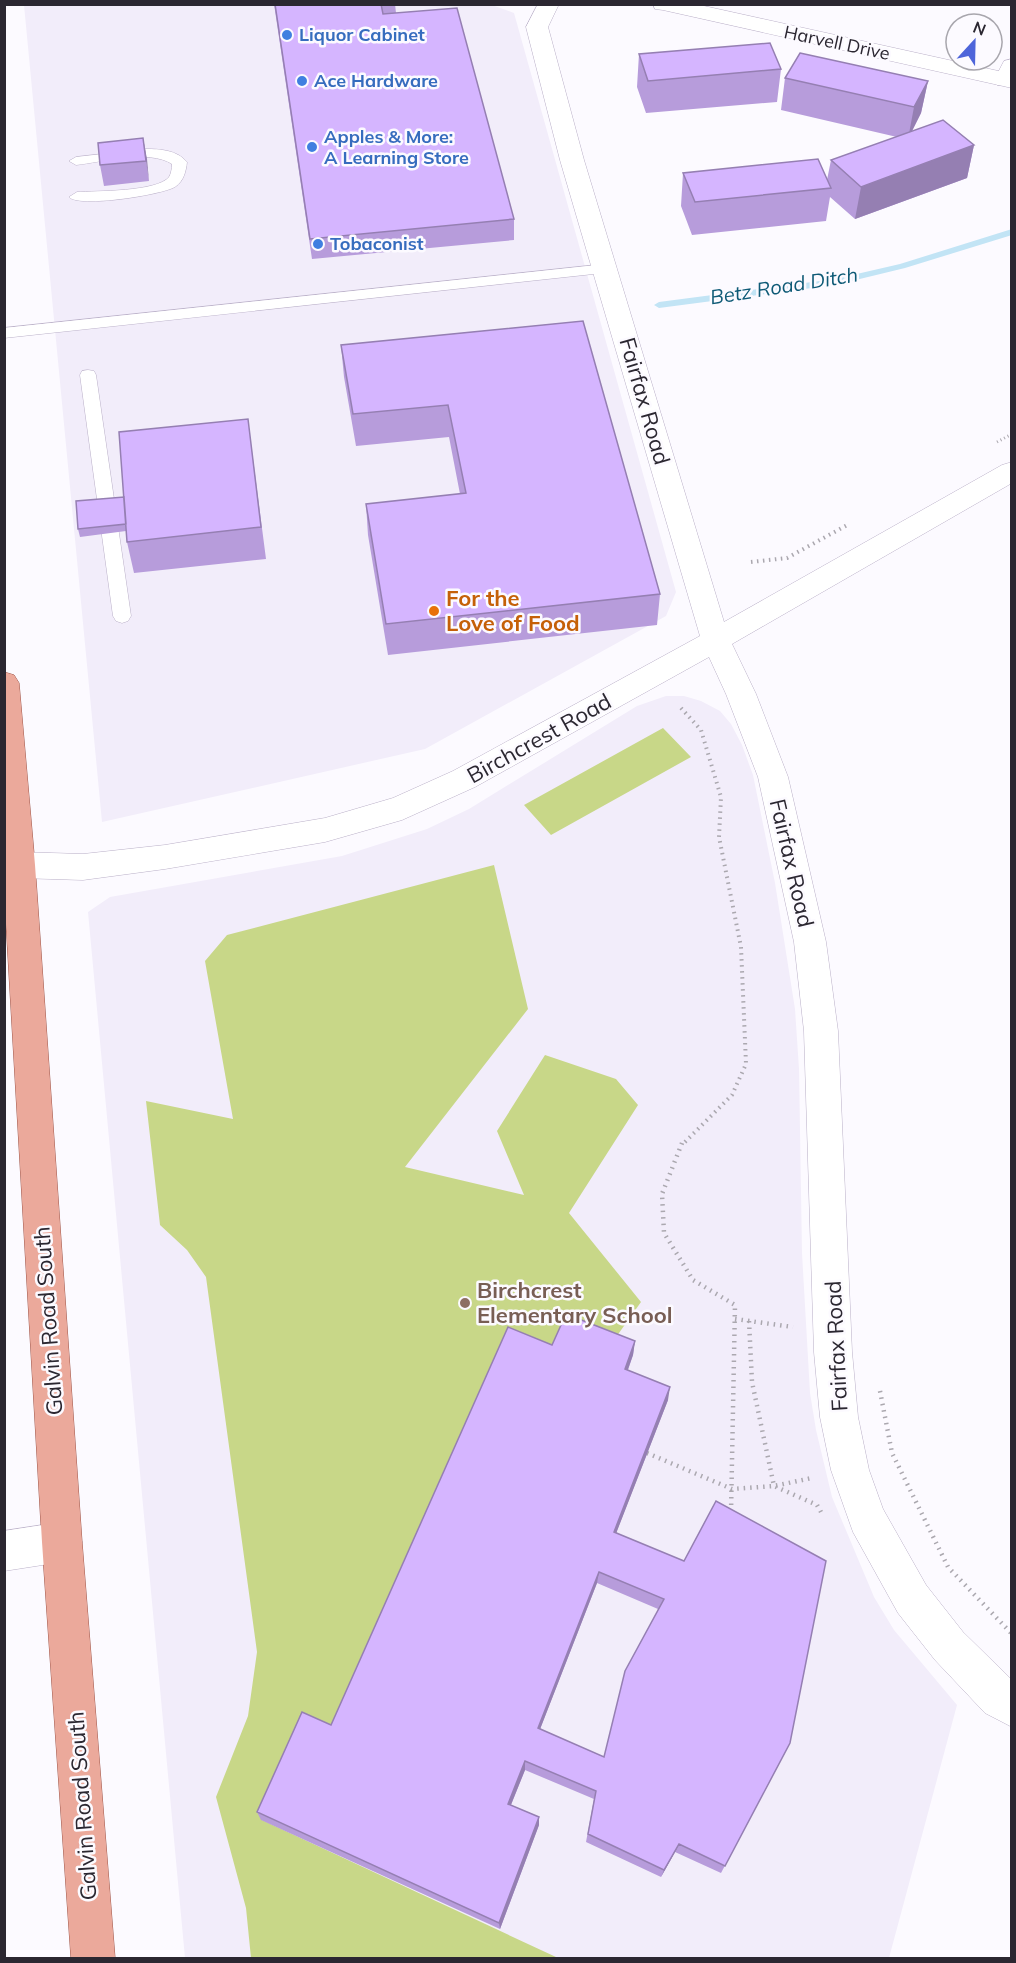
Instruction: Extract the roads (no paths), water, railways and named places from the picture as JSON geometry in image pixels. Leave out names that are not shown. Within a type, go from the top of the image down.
[{"type":"main road","name":"Galvin Road South","points":[[4,683],[12,862],[93,1959]]},
{"type":"street","name":"Fairfax Road","points":[[549,4],[537,27],[572,160],[716,640],[741,694],[773,777],[810,942],[821,1031],[833,1352],[839,1417],[850,1470],[867,1518],[888,1560],[912,1599],[949,1646],[1000,1698],[1011,1706]]},
{"type":"street","name":"Harvell Drive","points":[[663,4],[1010,72]]},
{"type":"street","name":"Harvell Drive","points":[[755,4],[944,47]]},
{"type":"street","name":"Birchcrest Road","points":[[12,862],[83,867],[165,857],[284,838],[364,820],[402,808],[464,779],[716,640],[1011,471]]},
{"type":"street","points":[[4,1551],[62,1542]]},
{"type":"lane","points":[[76,161],[157,152],[175,157],[180,162],[178,175],[170,183],[146,190],[77,197]]},
{"type":"lane","points":[[4,333],[606,269]]},
{"type":"lane","points":[[88,375],[122,616]]},
{"type":"waterway","name":"Betz Road Ditch","points":[[659,305],[835,282],[902,266],[1012,232]]},
{"type":"place","name":"Liquor Cabinet","points":[[287,35]]},
{"type":"place","name":"Ace Hardware","points":[[302,81]]},
{"type":"place","name":"Apples & More: A Learning Store","points":[[312,147]]},
{"type":"place","name":"Tobaconist","points":[[318,244]]},
{"type":"place","name":"For the Love of Food","points":[[434,611]]},
{"type":"place","name":"Birchcrest Elementary School","points":[[465,1303]]}]
